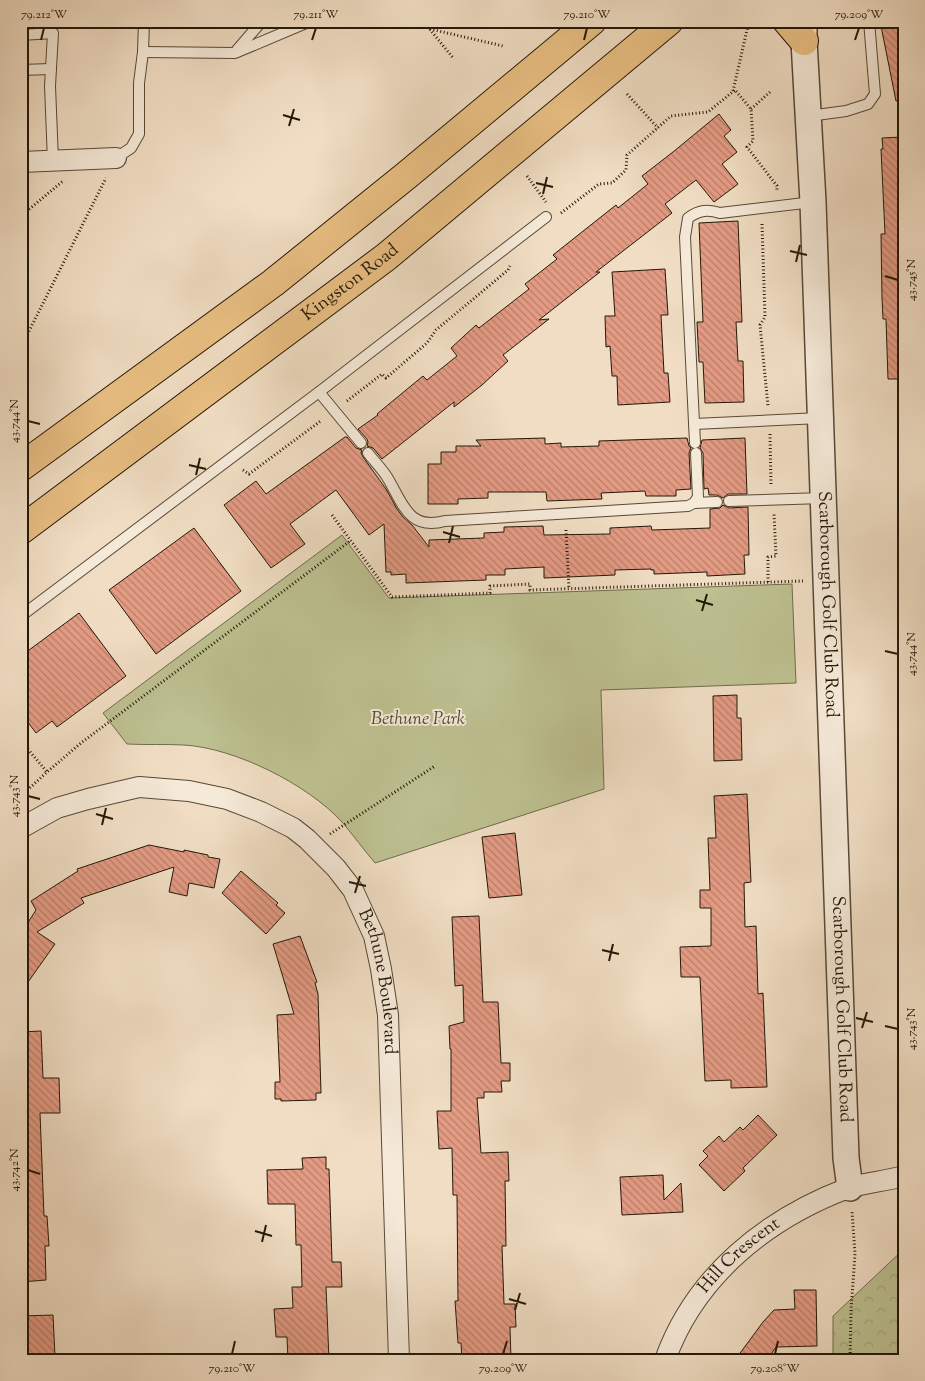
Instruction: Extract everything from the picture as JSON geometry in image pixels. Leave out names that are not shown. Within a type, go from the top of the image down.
[{"type":"main road","points":[[21,468],[273,283],[408,175],[592,21]]},
{"type":"main road","name":"Kingston Road","points":[[22,527],[386,257],[669,21]]},
{"type":"street","name":"Scarborough Golf Club Road","points":[[798,28],[808,116],[813,202],[846,1158],[850,1188]]},
{"type":"street","points":[[21,162],[116,158]]},
{"type":"street","name":"Bethune Boulevard","points":[[21,828],[57,808],[88,798],[139,787],[189,791],[227,799],[261,812],[293,828],[336,868],[353,890],[374,936],[388,1015],[399,1360]]},
{"type":"street","name":"Hill Crescent","points":[[665,1360],[679,1326],[696,1299],[726,1263],[757,1238],[796,1212],[850,1188],[904,1176]]},
{"type":"lane","points":[[116,158],[131,148],[138,134],[139,83],[144,21]]},
{"type":"lane","points":[[235,53],[262,21]]},
{"type":"lane","points":[[143,52],[235,53],[310,21]]},
{"type":"lane","points":[[808,116],[846,112],[868,104],[875,94],[869,21]]},
{"type":"lane","points":[[21,35],[53,33],[50,86],[53,160]]},
{"type":"lane","points":[[21,70],[51,69]]},
{"type":"lane","points":[[694,503],[698,495],[685,237],[688,218],[702,211],[710,210],[720,213],[813,202]]},
{"type":"lane","points":[[21,616],[319,392],[546,217]]},
{"type":"lane","points":[[319,392],[360,443]]},
{"type":"lane","points":[[694,424],[820,418]]},
{"type":"lane","points":[[368,453],[386,475],[408,514],[426,524],[445,521],[688,506],[694,503],[717,502]]},
{"type":"lane","points":[[729,501],[823,498]]},
{"type":"path","points":[[424,21],[454,59]]},
{"type":"path","points":[[732,93],[749,21]]},
{"type":"path","points":[[430,29],[503,46]]},
{"type":"path","points":[[557,217],[599,184],[612,183],[626,170],[627,156],[671,116],[708,112],[735,90],[750,109],[752,141],[747,147],[777,186],[776,207]]},
{"type":"path","points":[[750,109],[770,92]]},
{"type":"path","points":[[627,94],[658,128]]},
{"type":"path","points":[[21,347],[116,158]]},
{"type":"path","points":[[527,176],[536,188]]},
{"type":"path","points":[[21,216],[64,180]]},
{"type":"path","points":[[761,208],[765,317],[760,325],[769,420]]},
{"type":"path","points":[[565,514],[570,589]]},
{"type":"path","points":[[332,515],[392,597],[490,593],[490,586],[530,584],[530,590],[826,580]]},
{"type":"path","points":[[22,795],[81,743],[350,541]]},
{"type":"path","points":[[21,740],[47,772]]},
{"type":"path","points":[[313,845],[435,766]]},
{"type":"path","points":[[850,1188],[854,1254],[850,1360]]},
{"type":"green space","name":"Bethune Park","points":[[342,535],[389,598],[792,584],[796,683],[601,690],[604,789],[375,863],[342,822],[327,808],[310,794],[269,770],[225,753],[204,748],[184,745],[127,744],[103,713]]},
{"type":"green space","points":[[904,1249],[904,1360],[833,1360],[833,1316]]},
{"type":"building","points":[[880,21],[904,21],[904,100],[896,101]]},
{"type":"building","points":[[719,114],[731,130],[724,136],[737,152],[722,164],[738,184],[714,202],[696,180],[665,204],[672,213],[596,272],[600,272],[539,320],[549,319],[503,355],[508,361],[482,385],[454,407],[454,402],[382,459],[373,448],[367,446],[367,439],[358,429],[378,415],[423,376],[427,380],[457,356],[451,348],[476,325],[479,328],[529,289],[525,284],[557,259],[553,255],[616,205],[618,208],[648,184],[642,176]]},
{"type":"building","points":[[902,137],[904,141],[904,379],[888,379],[886,319],[883,319],[882,298],[881,234],[885,234],[881,149],[883,149],[882,138]]},
{"type":"building","points":[[738,221],[742,322],[736,322],[738,361],[743,361],[744,402],[705,403],[703,362],[699,362],[697,322],[703,322],[699,223]]},
{"type":"building","points":[[665,269],[668,315],[661,315],[664,373],[668,373],[670,402],[618,405],[617,376],[612,376],[610,346],[606,347],[605,316],[615,316],[612,272]]},
{"type":"building","points":[[345,437],[356,448],[362,450],[363,457],[386,489],[397,509],[429,547],[429,540],[484,538],[484,533],[504,532],[504,527],[543,526],[544,535],[610,534],[610,528],[651,526],[652,530],[710,528],[710,509],[720,508],[723,505],[729,508],[748,507],[749,555],[744,555],[745,574],[707,576],[707,572],[654,574],[654,570],[651,569],[615,570],[615,575],[544,578],[544,567],[505,569],[505,575],[486,575],[486,580],[406,583],[406,574],[391,575],[391,572],[386,572],[384,524],[369,535],[336,490],[290,524],[305,544],[271,568],[224,505],[256,481],[266,494]]},
{"type":"building","points":[[545,438],[545,444],[561,443],[561,447],[599,446],[599,441],[687,438],[691,448],[689,453],[691,489],[676,490],[676,496],[646,496],[645,491],[601,493],[602,499],[547,501],[546,492],[488,492],[488,498],[458,499],[458,504],[428,504],[428,464],[441,464],[441,452],[456,452],[456,446],[481,446],[476,440]]},
{"type":"building","points":[[745,438],[747,494],[728,494],[723,498],[717,495],[709,495],[708,488],[704,489],[703,453],[700,448],[702,440]]},
{"type":"building","points":[[194,528],[241,591],[156,654],[109,590]]},
{"type":"building","points":[[79,613],[126,676],[57,727],[52,721],[36,733],[21,713],[21,656]]},
{"type":"building","points":[[737,695],[737,718],[741,718],[742,760],[714,761],[713,696]]},
{"type":"building","points":[[747,794],[751,882],[744,883],[745,927],[756,926],[758,994],[763,993],[767,1087],[731,1088],[731,1080],[705,1081],[700,977],[681,977],[680,947],[711,946],[711,908],[700,908],[700,890],[710,890],[708,838],[716,838],[714,796]]},
{"type":"building","points":[[515,833],[522,895],[489,898],[482,837]]},
{"type":"building","points":[[149,845],[184,852],[184,850],[220,859],[214,888],[189,883],[187,896],[169,892],[174,867],[81,898],[84,903],[37,932],[55,944],[21,992],[21,921],[27,924],[36,910],[31,901],[78,871],[77,869]]},
{"type":"building","points":[[241,871],[278,903],[276,905],[285,913],[266,934],[222,893]]},
{"type":"building","points":[[479,916],[483,1002],[498,1002],[501,1063],[510,1063],[510,1081],[501,1081],[502,1092],[484,1092],[484,1098],[477,1098],[481,1153],[508,1152],[509,1181],[505,1181],[506,1246],[502,1246],[504,1304],[515,1304],[516,1327],[510,1327],[511,1360],[462,1360],[461,1343],[458,1343],[455,1301],[458,1301],[457,1195],[453,1195],[452,1148],[439,1149],[437,1111],[451,1111],[449,1026],[464,1022],[463,985],[455,986],[452,917]]},
{"type":"building","points":[[300,936],[317,982],[315,983],[318,994],[321,1093],[316,1093],[316,1100],[281,1101],[281,1099],[275,1099],[275,1082],[280,1082],[277,1015],[294,1014],[273,944]]},
{"type":"building","points":[[41,1031],[43,1078],[59,1078],[60,1113],[40,1113],[44,1216],[47,1216],[49,1246],[45,1246],[46,1280],[21,1282],[21,1032]]},
{"type":"building","points":[[758,1115],[777,1135],[743,1168],[745,1171],[724,1191],[699,1165],[708,1156],[703,1151],[719,1136],[724,1142],[740,1127],[743,1130]]},
{"type":"building","points":[[326,1157],[326,1169],[329,1169],[332,1262],[341,1262],[342,1287],[326,1287],[329,1360],[288,1360],[287,1337],[276,1337],[274,1309],[293,1308],[292,1287],[302,1287],[301,1245],[296,1245],[295,1204],[268,1204],[267,1170],[303,1169],[302,1158]]},
{"type":"building","points":[[663,1175],[664,1200],[681,1183],[683,1212],[622,1215],[620,1177]]},
{"type":"building","points":[[794,1290],[816,1290],[817,1346],[776,1347],[767,1360],[735,1360],[774,1310],[795,1309]]},
{"type":"building","points":[[53,1315],[55,1357],[21,1358],[21,1316]]}]
